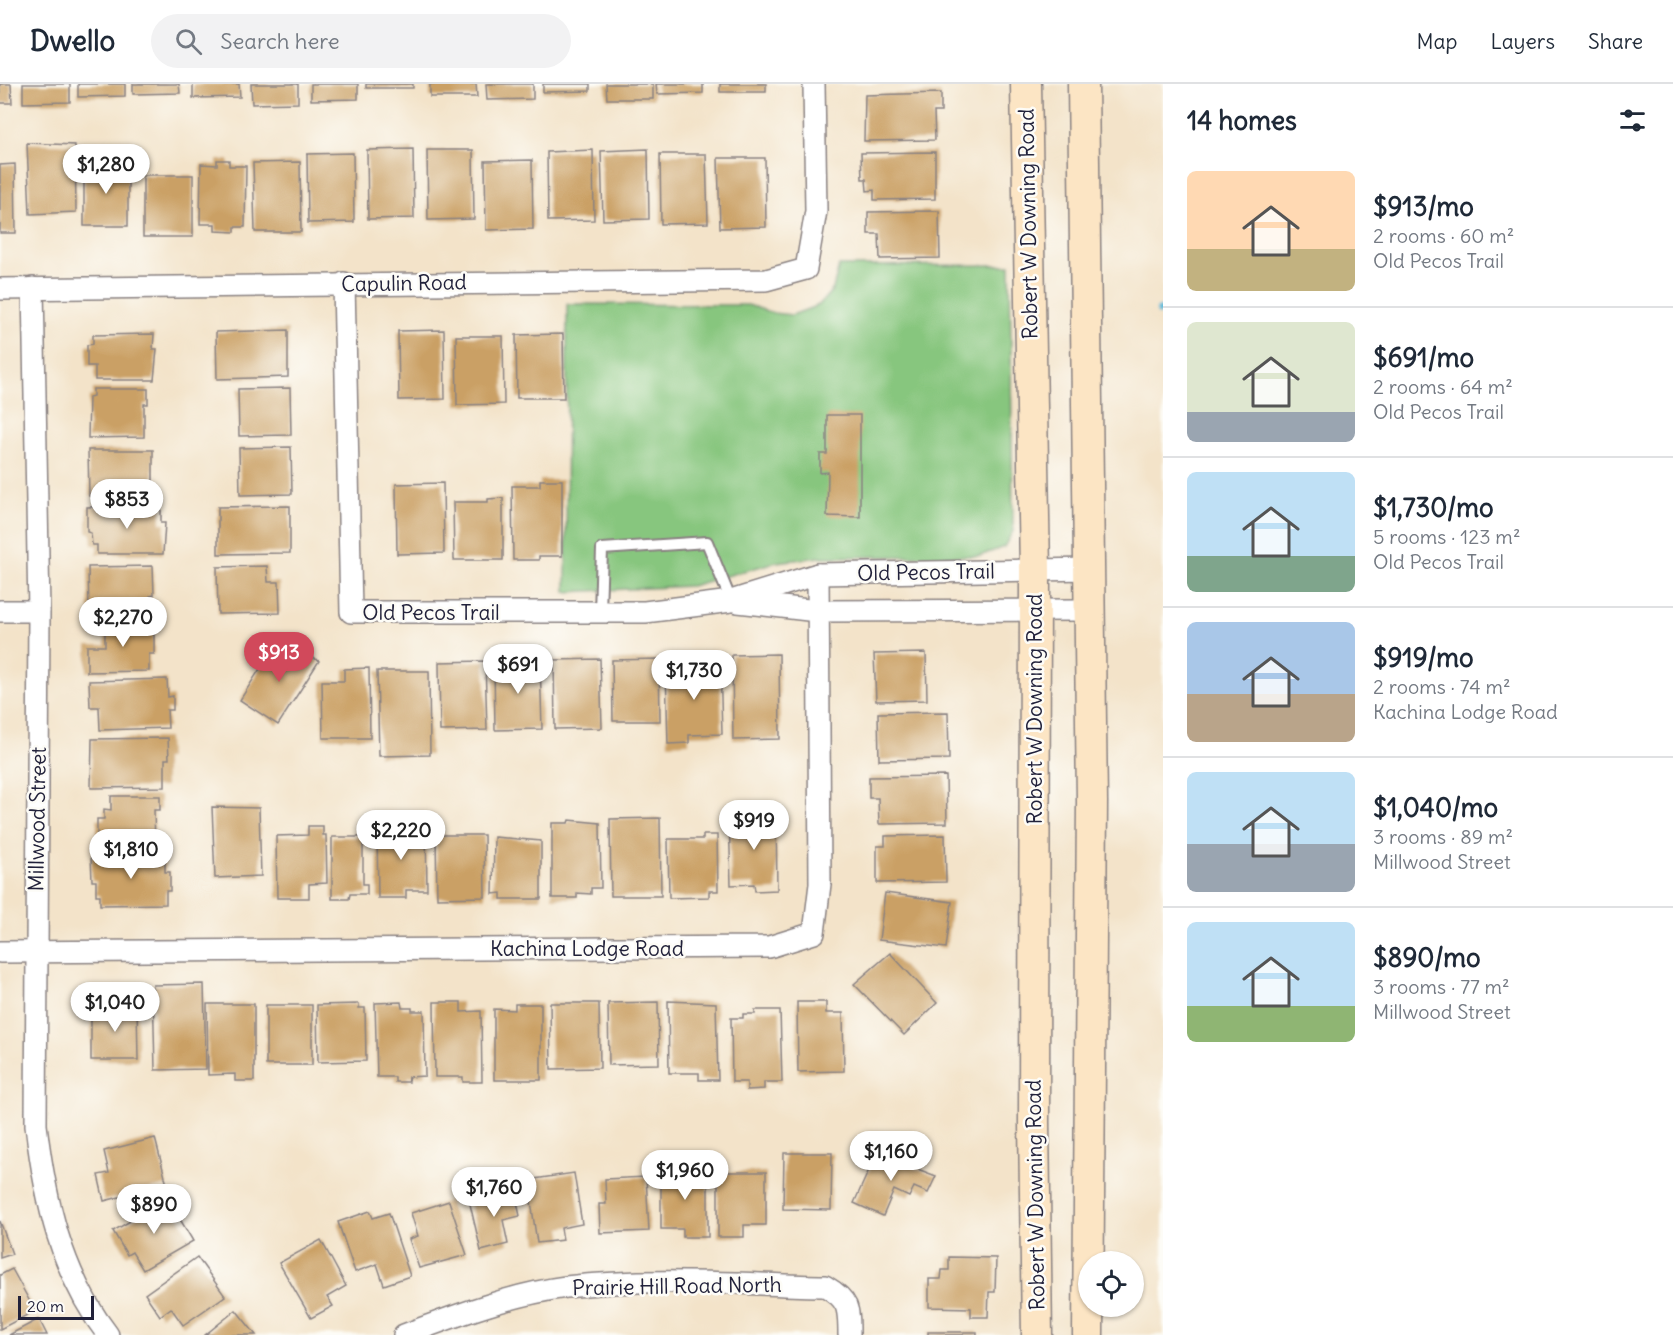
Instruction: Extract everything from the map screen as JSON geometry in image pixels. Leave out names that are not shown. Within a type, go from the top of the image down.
[{"type":"main road","name":"Robert W Downing Road","points":[[1026,84],[1035,570],[1034,1122],[1037,1335]]},
{"type":"main road","points":[[1083,84],[1092,802],[1088,1335]]},
{"type":"street","name":"Capulin Road","points":[[0,288],[766,280],[806,269],[816,211],[814,84]]},
{"type":"street","name":"Old Pecos Trail","points":[[344,283],[351,612],[645,612],[731,601],[818,574],[1089,569]]},
{"type":"street","name":"Millwood Street","points":[[33,288],[39,611],[35,951],[36,1125],[44,1186],[55,1230],[90,1311],[108,1335]]},
{"type":"street","name":"Kachina Lodge Road","points":[[0,952],[769,947],[814,933],[820,884],[818,574]]},
{"type":"street","name":"Old Pecos Trail","points":[[731,601],[817,611],[1090,610]]},
{"type":"street","points":[[0,611],[39,611]]},
{"type":"street","name":"Prairie Hill Road North","points":[[404,1335],[467,1311],[565,1287],[680,1282],[825,1286],[842,1296],[849,1312],[849,1335]]},
{"type":"lane","points":[[600,612],[602,549],[707,542],[731,601]]},
{"type":"green space","points":[[1010,265],[1013,531],[1004,547],[980,556],[821,557],[776,562],[691,586],[566,592],[567,304],[748,305],[773,313],[792,315],[819,305],[833,289],[839,266]]},
{"type":"building","points":[[0,84],[11,84],[12,103],[0,103]]},
{"type":"building","points":[[23,84],[70,84],[70,102],[23,103]]},
{"type":"building","points":[[78,84],[125,84],[125,96],[78,97]]},
{"type":"building","points":[[133,84],[179,84],[180,93],[133,94]]},
{"type":"building","points":[[193,84],[239,84],[240,97],[193,98]]},
{"type":"building","points":[[251,84],[298,84],[298,103],[252,104]]},
{"type":"building","points":[[311,84],[358,84],[358,99],[311,100]]},
{"type":"building","points":[[366,84],[413,84],[413,88],[366,88]]},
{"type":"building","points":[[430,84],[476,84],[477,97],[430,97]]},
{"type":"building","points":[[486,84],[533,84],[533,99],[487,100]]},
{"type":"building","points":[[543,84],[590,84],[590,91],[543,92]]},
{"type":"building","points":[[606,84],[653,84],[653,99],[607,99]]},
{"type":"building","points":[[656,84],[703,84],[703,93],[657,94]]},
{"type":"building","points":[[720,84],[766,84],[766,92],[720,92]]},
{"type":"building","points":[[941,93],[941,112],[934,112],[935,140],[864,141],[865,95]]},
{"type":"building","points":[[27,143],[75,145],[76,212],[30,214]]},
{"type":"building","points":[[413,149],[414,218],[368,219],[367,150]]},
{"type":"building","points":[[648,149],[649,219],[603,220],[601,151]]},
{"type":"building","points":[[427,150],[473,150],[474,219],[428,220]]},
{"type":"building","points":[[593,150],[594,220],[548,221],[547,152]]},
{"type":"building","points":[[935,152],[935,199],[874,200],[874,190],[867,191],[866,179],[862,179],[861,153]]},
{"type":"building","points":[[353,153],[354,222],[308,223],[307,154]]},
{"type":"building","points":[[660,154],[706,154],[708,223],[661,224]]},
{"type":"building","points":[[718,158],[765,158],[766,227],[720,228]]},
{"type":"building","points":[[217,160],[229,160],[229,166],[246,166],[245,227],[235,227],[235,232],[215,231],[215,224],[200,224],[201,164],[217,165]]},
{"type":"building","points":[[532,160],[533,229],[486,230],[485,161]]},
{"type":"building","points":[[109,161],[128,161],[128,226],[84,226],[84,166],[109,166]]},
{"type":"building","points":[[300,162],[301,232],[255,232],[253,163]]},
{"type":"building","points":[[15,164],[16,233],[0,233],[0,165]]},
{"type":"building","points":[[143,175],[193,175],[193,237],[143,237]]},
{"type":"building","points":[[939,211],[940,258],[880,259],[879,234],[868,234],[868,212]]},
{"type":"building","points":[[288,330],[288,377],[217,379],[216,332]]},
{"type":"building","points":[[444,330],[445,399],[399,400],[398,331]]},
{"type":"building","points":[[154,334],[153,349],[157,349],[154,380],[95,380],[95,366],[87,366],[87,345],[93,344],[93,335]]},
{"type":"building","points":[[563,334],[564,398],[517,398],[516,335]]},
{"type":"building","points":[[456,336],[503,336],[504,404],[457,405]]},
{"type":"building","points":[[290,388],[291,435],[239,436],[238,389]]},
{"type":"building","points":[[93,389],[148,389],[148,404],[144,404],[144,437],[88,438],[89,397],[93,396]]},
{"type":"building","points":[[827,415],[860,415],[860,517],[827,516],[828,472],[820,473],[820,454],[827,454]]},
{"type":"building","points":[[291,447],[292,494],[240,495],[239,448]]},
{"type":"building","points":[[88,450],[153,450],[153,495],[89,496]]},
{"type":"building","points":[[540,480],[562,480],[562,556],[539,556],[539,560],[513,560],[512,486],[540,486]]},
{"type":"building","points":[[443,483],[444,553],[397,554],[396,484]]},
{"type":"building","points":[[503,498],[503,560],[454,560],[453,502],[488,502],[488,499]]},
{"type":"building","points":[[161,506],[161,523],[165,523],[163,554],[97,554],[97,545],[92,545],[91,533],[87,532],[87,507]]},
{"type":"building","points":[[290,506],[290,553],[218,554],[218,507]]},
{"type":"building","points":[[153,566],[154,595],[150,596],[150,609],[89,610],[88,567]]},
{"type":"building","points":[[267,566],[268,582],[279,582],[280,613],[218,614],[217,567]]},
{"type":"building","points":[[154,621],[154,654],[149,654],[149,671],[87,672],[87,646],[105,646],[105,622]]},
{"type":"building","points":[[276,644],[296,656],[300,650],[319,661],[278,725],[240,700]]},
{"type":"building","points":[[926,653],[927,700],[876,701],[874,654]]},
{"type":"building","points":[[779,654],[780,739],[733,740],[732,655]]},
{"type":"building","points":[[600,659],[602,728],[555,729],[554,660]]},
{"type":"building","points":[[659,659],[660,721],[613,721],[612,660]]},
{"type":"building","points":[[540,660],[542,729],[495,730],[494,661]]},
{"type":"building","points":[[485,661],[487,730],[440,731],[439,662]]},
{"type":"building","points":[[692,661],[720,661],[722,734],[689,735],[689,743],[668,744],[666,669],[692,668]]},
{"type":"building","points":[[369,668],[370,738],[323,738],[322,681],[344,681],[344,669]]},
{"type":"building","points":[[377,671],[429,671],[430,755],[379,756]]},
{"type":"building","points":[[167,679],[168,697],[173,696],[173,710],[167,710],[168,728],[100,730],[99,707],[90,707],[89,681]]},
{"type":"building","points":[[948,712],[949,759],[879,760],[878,713]]},
{"type":"building","points":[[168,738],[169,759],[165,759],[165,787],[91,788],[92,739]]},
{"type":"building","points":[[946,776],[947,823],[879,824],[878,798],[869,798],[869,777]]},
{"type":"building","points":[[111,796],[160,796],[160,810],[154,810],[155,845],[97,845],[97,819],[104,819],[104,809],[111,810]]},
{"type":"building","points":[[212,807],[259,808],[261,876],[215,878]]},
{"type":"building","points":[[776,815],[777,890],[755,891],[754,884],[731,885],[729,816]]},
{"type":"building","points":[[660,818],[661,896],[611,896],[610,819]]},
{"type":"building","points":[[569,820],[600,823],[601,888],[591,888],[591,894],[577,893],[577,898],[552,898],[552,823],[568,823]]},
{"type":"building","points":[[308,826],[323,826],[323,835],[326,835],[327,883],[309,884],[309,898],[277,898],[276,836],[308,835]]},
{"type":"building","points":[[377,828],[426,828],[427,890],[406,890],[406,898],[378,898]]},
{"type":"building","points":[[436,835],[484,835],[485,897],[437,898]]},
{"type":"building","points":[[703,835],[717,835],[718,891],[709,891],[709,897],[669,898],[668,839],[703,839]]},
{"type":"building","points":[[945,835],[946,882],[877,883],[877,846],[885,846],[885,836]]},
{"type":"building","points":[[332,837],[363,837],[363,884],[367,884],[367,894],[350,894],[349,899],[332,899]]},
{"type":"building","points":[[494,837],[541,841],[541,899],[501,899],[501,893],[493,894]]},
{"type":"building","points":[[165,855],[165,872],[170,872],[170,891],[166,891],[166,904],[100,905],[100,895],[96,895],[96,881],[92,881],[91,856]]},
{"type":"building","points":[[885,893],[952,902],[946,948],[879,940]]},
{"type":"building","points":[[890,953],[937,1003],[904,1035],[854,984]]},
{"type":"building","points":[[204,984],[206,1069],[155,1070],[153,985]]},
{"type":"building","points":[[668,1001],[716,1003],[718,1080],[699,1080],[699,1073],[669,1073]]},
{"type":"building","points":[[401,1002],[402,1008],[424,1011],[425,1076],[408,1077],[409,1082],[395,1082],[395,1077],[377,1077],[375,1003]]},
{"type":"building","points":[[434,1002],[461,1002],[461,1012],[481,1011],[482,1082],[463,1082],[463,1077],[435,1077]]},
{"type":"building","points":[[658,1002],[659,1064],[609,1065],[608,1003]]},
{"type":"building","points":[[797,1002],[826,1002],[826,1013],[843,1013],[844,1071],[798,1072]]},
{"type":"building","points":[[550,1003],[599,1003],[600,1068],[551,1069]]},
{"type":"building","points":[[207,1004],[254,1004],[254,1081],[235,1081],[235,1074],[208,1075]]},
{"type":"building","points":[[359,1004],[359,1008],[365,1008],[366,1061],[318,1062],[317,1005]]},
{"type":"building","points":[[515,1004],[541,1004],[541,1080],[494,1080],[494,1009],[515,1010]]},
{"type":"building","points":[[98,1005],[137,1005],[138,1060],[91,1060],[91,1011],[98,1012]]},
{"type":"building","points":[[266,1005],[312,1005],[312,1065],[266,1065]]},
{"type":"building","points":[[755,1010],[780,1010],[782,1082],[764,1082],[764,1089],[747,1090],[747,1082],[732,1082],[731,1018],[743,1018],[743,1014],[755,1014]]},
{"type":"building","points":[[155,1138],[167,1185],[104,1201],[98,1175],[109,1173],[104,1151]]},
{"type":"building","points":[[878,1150],[896,1159],[897,1156],[913,1163],[912,1167],[936,1176],[928,1193],[914,1187],[909,1197],[894,1190],[883,1216],[854,1203]]},
{"type":"building","points":[[784,1153],[832,1153],[831,1210],[783,1209]]},
{"type":"building","points":[[668,1161],[683,1161],[683,1172],[708,1172],[708,1237],[683,1237],[683,1229],[661,1229],[661,1172],[669,1172]]},
{"type":"building","points":[[718,1172],[766,1172],[766,1225],[744,1225],[744,1237],[718,1237]]},
{"type":"building","points":[[574,1173],[582,1224],[561,1228],[563,1240],[537,1243],[528,1180]]},
{"type":"building","points":[[646,1177],[649,1231],[600,1233],[599,1204],[606,1204],[605,1179]]},
{"type":"building","points":[[514,1189],[520,1216],[503,1220],[508,1244],[481,1251],[469,1200]]},
{"type":"building","points":[[168,1199],[193,1241],[143,1270],[132,1252],[127,1255],[113,1231]]},
{"type":"building","points":[[449,1201],[467,1255],[419,1268],[409,1239],[418,1236],[411,1213]]},
{"type":"building","points":[[370,1211],[373,1218],[389,1213],[410,1276],[384,1285],[377,1264],[355,1272],[338,1222]]},
{"type":"building","points":[[0,1221],[12,1254],[0,1258]]},
{"type":"building","points":[[321,1240],[346,1286],[327,1297],[333,1306],[311,1318],[279,1263]]},
{"type":"building","points":[[197,1257],[225,1296],[183,1325],[171,1308],[160,1316],[145,1294]]},
{"type":"building","points":[[949,1257],[996,1258],[995,1292],[989,1292],[988,1317],[971,1317],[971,1308],[929,1307],[929,1279],[941,1279],[942,1270],[949,1270]]},
{"type":"building","points":[[12,1269],[35,1311],[0,1329],[0,1275]]},
{"type":"building","points":[[236,1310],[256,1335],[205,1335]]},
{"type":"building","points":[[39,1319],[47,1335],[9,1335]]},
{"type":"building","points":[[928,1332],[977,1332],[977,1335],[928,1335]]}]
